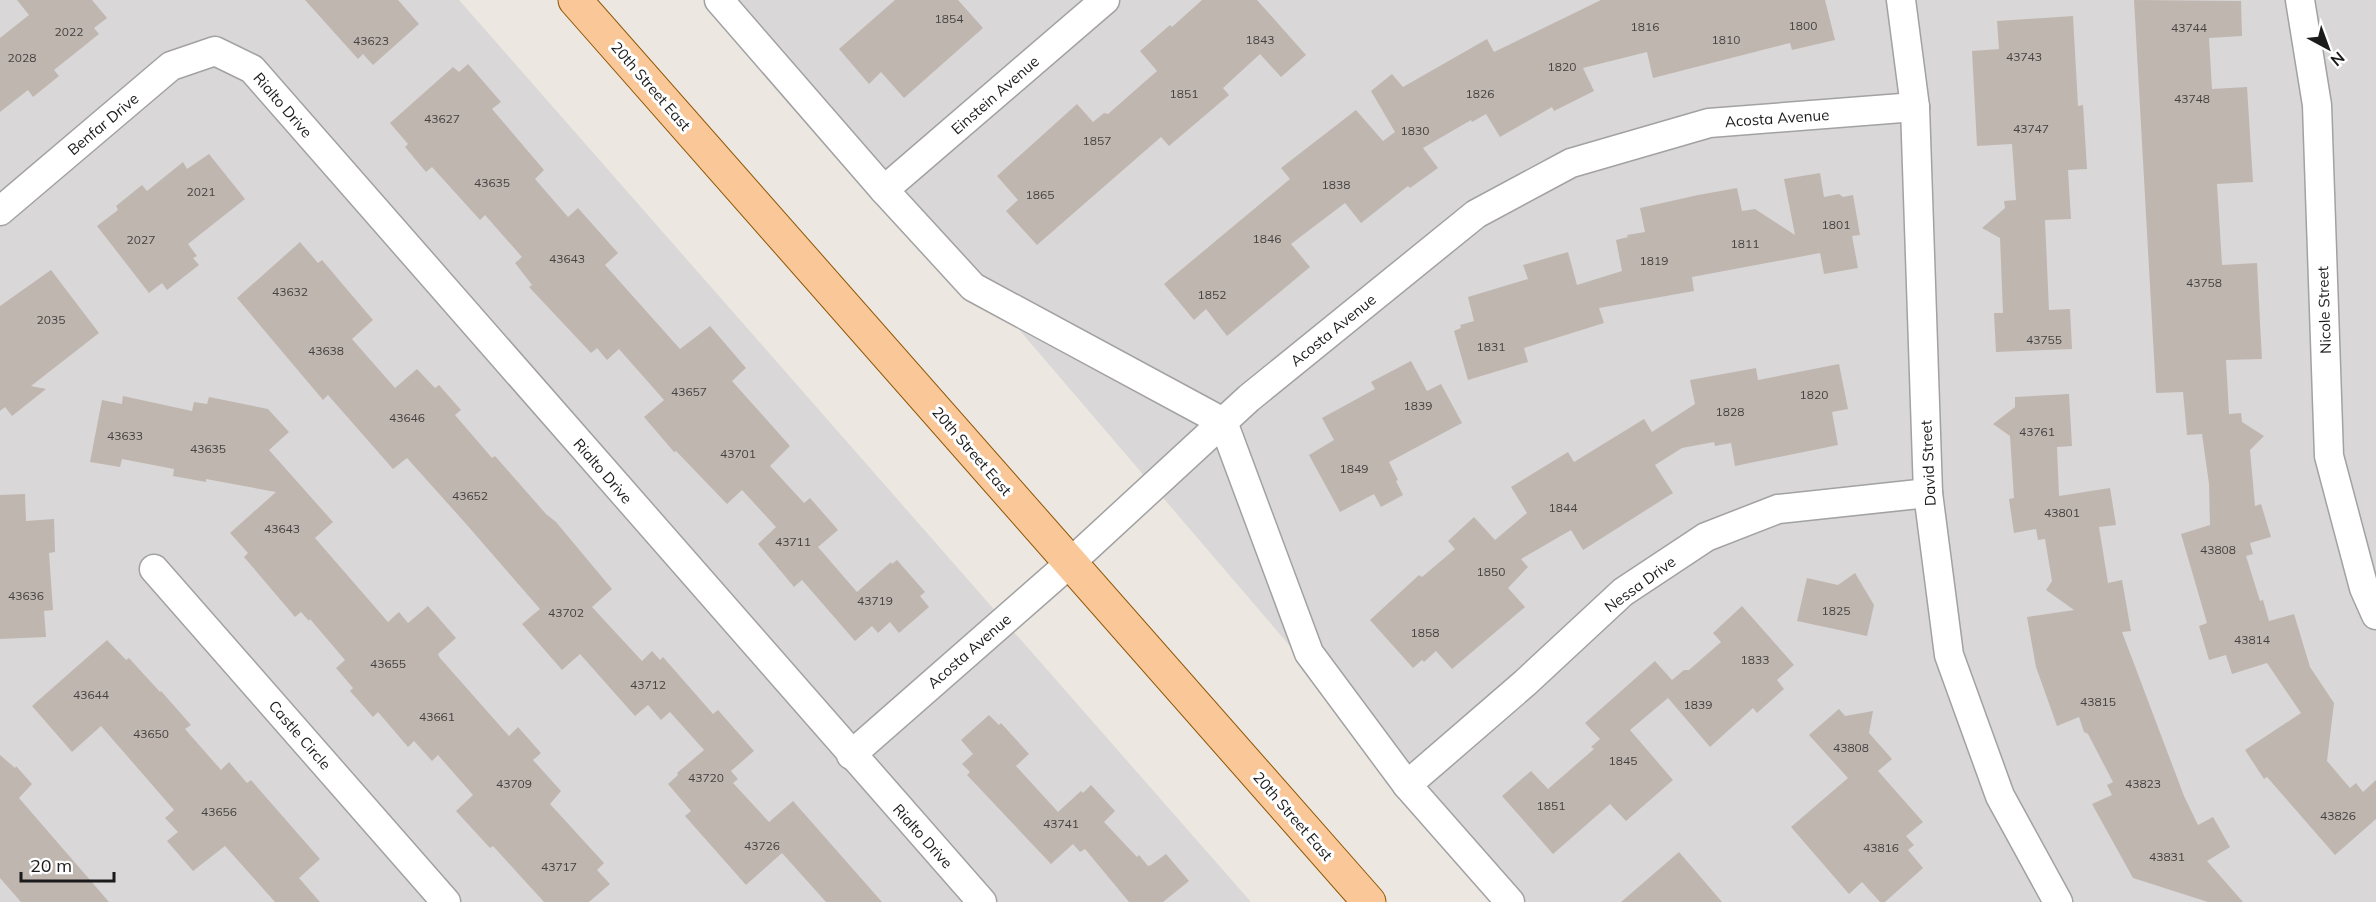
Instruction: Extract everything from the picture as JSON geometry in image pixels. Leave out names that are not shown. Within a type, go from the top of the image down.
[{"type":"main road","name":"20th Street East","points":[[575,0],[1369,902]]},
{"type":"street","points":[[719,0],[884,190],[973,287],[1222,422],[1309,653],[1407,785],[1510,902]]},
{"type":"street","name":"Einstein Avenue","points":[[884,190],[1106,0]]},
{"type":"street","name":"David Street","points":[[1901,0],[1915,108],[1928,493],[1949,655],[2000,796],[2058,902]]},
{"type":"street","name":"Nicole Street","points":[[2300,0],[2317,105],[2329,456],[2364,588],[2376,615]]},
{"type":"street","name":"Benfar Drive","points":[[0,212],[171,66],[215,51]]},
{"type":"street","name":"Rialto Drive","points":[[215,51],[252,69],[982,902]]},
{"type":"street","name":"Acosta Avenue","points":[[851,755],[1070,563],[1258,390],[1476,214],[1571,163],[1709,123],[1915,108]]},
{"type":"street","name":"Nessa Drive","points":[[1407,785],[1525,683],[1623,592],[1706,537],[1778,509],[1928,493]]},
{"type":"street","name":"Castle Circle","points":[[154,569],[446,902]]},
{"type":"shaded area","points":[[0,0],[459,0],[1251,902],[0,902]]},
{"type":"shaded area","points":[[737,0],[2376,0],[2376,902],[1509,902]]},
{"type":"building","points":[[17,0],[92,0],[107,18],[94,28],[99,34],[54,70],[59,76],[33,97],[28,90],[0,112],[0,38],[29,15]]},
{"type":"building","points":[[305,0],[398,0],[419,24],[373,65],[363,54],[358,59]]},
{"type":"building","points":[[895,0],[958,0],[983,28],[904,98],[881,72],[869,84],[839,49]]},
{"type":"building","points":[[1202,0],[1257,0],[1306,55],[1281,77],[1260,54],[1223,88],[1229,95],[1169,146],[1161,137],[1037,245],[1006,211],[1018,200],[997,176],[1077,104],[1093,122],[1104,113],[1108,114],[1157,71],[1140,51]]},
{"type":"building","points":[[1601,0],[1825,0],[1835,40],[1792,50],[1790,43],[1653,78],[1647,52],[1583,68],[1594,91],[1554,111],[1552,107],[1500,137],[1486,114],[1472,122],[1471,120],[1423,148],[1438,168],[1410,188],[1408,186],[1361,223],[1345,203],[1291,244],[1310,267],[1227,336],[1206,309],[1194,320],[1164,284],[1290,179],[1281,168],[1356,110],[1383,141],[1395,132],[1371,91],[1392,74],[1403,87],[1487,39],[1494,52]]},
{"type":"building","points":[[2134,0],[2241,1],[2242,36],[2209,38],[2212,89],[2247,87],[2253,182],[2217,184],[2222,265],[2257,263],[2262,359],[2226,360],[2229,414],[2241,413],[2242,422],[2264,436],[2250,450],[2255,506],[2261,504],[2271,537],[2250,543],[2253,554],[2246,556],[2260,601],[2263,600],[2269,621],[2294,614],[2310,667],[2334,703],[2327,761],[2350,788],[2356,783],[2363,792],[2376,780],[2376,819],[2335,855],[2267,777],[2264,779],[2245,750],[2301,713],[2267,663],[2232,674],[2226,655],[2209,660],[2199,626],[2207,623],[2181,534],[2210,525],[2209,484],[2202,434],[2187,435],[2183,392],[2156,393]]},
{"type":"building","points":[[2073,16],[2078,106],[2083,105],[2087,169],[2068,170],[2071,219],[2045,220],[2049,310],[2070,309],[2072,349],[1996,352],[1994,313],[2003,313],[2000,238],[1982,228],[2005,208],[2004,201],[2016,200],[2012,144],[1977,146],[1972,51],[1999,49],[1997,21]]},
{"type":"building","points":[[468,64],[501,102],[492,109],[544,170],[535,179],[568,217],[578,208],[618,253],[605,265],[680,349],[710,326],[746,368],[732,381],[790,446],[770,466],[804,503],[810,498],[838,530],[818,547],[857,592],[891,562],[892,564],[897,560],[925,592],[920,596],[929,607],[899,633],[890,622],[878,633],[872,626],[855,641],[802,580],[794,587],[758,544],[776,527],[742,490],[727,504],[676,451],[674,452],[644,417],[664,400],[619,349],[607,360],[597,348],[591,353],[529,287],[532,285],[515,263],[522,257],[485,215],[480,220],[432,167],[426,172],[405,147],[408,144],[390,123],[453,67],[459,72]]},
{"type":"building","points":[[209,154],[245,199],[188,244],[197,256],[193,258],[199,265],[167,290],[162,283],[149,293],[97,226],[118,210],[116,206],[142,185],[147,191],[183,162],[187,169]]},
{"type":"building","points":[[1820,173],[1824,197],[1839,194],[1843,197],[1853,195],[1860,235],[1852,236],[1858,268],[1824,274],[1820,253],[1692,277],[1694,291],[1599,308],[1604,323],[1524,348],[1528,362],[1468,380],[1454,331],[1461,328],[1460,325],[1474,321],[1468,297],[1528,279],[1523,265],[1568,252],[1577,285],[1622,271],[1616,240],[1628,237],[1627,235],[1645,232],[1640,208],[1698,195],[1737,188],[1742,211],[1755,209],[1795,235],[1784,179]]},
{"type":"building","points":[[300,242],[318,263],[322,260],[373,320],[352,339],[395,388],[417,369],[435,388],[439,385],[461,410],[455,415],[492,458],[495,456],[546,514],[556,522],[612,589],[592,607],[642,661],[652,651],[660,660],[663,657],[713,714],[718,710],[754,751],[731,771],[738,779],[733,783],[769,822],[793,801],[882,902],[826,902],[782,853],[746,885],[685,816],[691,811],[668,784],[678,775],[677,773],[704,750],[670,712],[661,720],[648,705],[635,716],[580,654],[562,670],[522,624],[540,609],[467,525],[407,458],[393,469],[328,395],[323,400],[237,298]]},
{"type":"building","points":[[51,270],[99,333],[31,386],[46,389],[12,416],[5,407],[0,411],[0,306]]},
{"type":"building","points":[[1411,361],[1427,391],[1441,384],[1462,423],[1389,462],[1403,495],[1381,507],[1374,494],[1340,512],[1309,455],[1334,440],[1322,418],[1375,389],[1371,382]]},
{"type":"building","points":[[1839,364],[1848,409],[1832,412],[1838,445],[1735,466],[1731,443],[1715,446],[1714,442],[1682,448],[1655,465],[1673,493],[1583,550],[1571,530],[1521,559],[1528,567],[1508,588],[1525,607],[1452,669],[1436,651],[1413,668],[1370,620],[1419,575],[1422,577],[1455,549],[1448,541],[1474,517],[1495,540],[1527,513],[1511,487],[1568,452],[1574,462],[1644,419],[1652,432],[1695,404],[1690,380],[1756,368],[1758,380]]},
{"type":"building","points":[[2069,394],[2072,446],[2057,447],[2059,496],[2110,488],[2116,525],[2099,527],[2108,583],[2122,580],[2131,631],[2122,632],[2184,796],[2198,825],[2213,817],[2230,847],[2207,861],[2243,902],[2208,902],[2133,878],[2092,804],[2112,795],[2107,785],[2113,782],[2088,734],[2084,732],[2079,717],[2057,726],[2036,667],[2027,617],[2074,610],[2046,590],[2052,581],[2045,539],[2038,540],[2036,529],[2014,533],[2009,499],[2014,498],[2010,436],[1993,424],[2015,407],[2015,397]]},
{"type":"building","points":[[123,396],[192,411],[194,402],[207,404],[209,397],[268,409],[289,432],[269,450],[333,522],[315,538],[388,622],[399,612],[408,623],[428,606],[456,638],[438,654],[440,658],[509,736],[518,727],[541,753],[533,760],[561,791],[550,804],[604,863],[597,870],[610,884],[589,902],[544,902],[493,846],[490,848],[456,811],[473,795],[438,755],[432,761],[414,741],[408,747],[378,712],[373,717],[350,691],[353,688],[336,668],[345,660],[310,619],[309,621],[301,612],[295,617],[244,557],[248,553],[230,533],[276,492],[206,479],[206,482],[173,476],[174,469],[122,459],[120,467],[90,462],[102,400],[122,404]]},
{"type":"building","points":[[25,494],[26,521],[54,519],[55,552],[49,553],[53,610],[44,611],[46,637],[0,639],[0,495]]},
{"type":"building","points":[[1855,573],[1874,605],[1867,636],[1797,621],[1807,578],[1838,585]]},
{"type":"building","points":[[1742,606],[1794,665],[1777,680],[1784,689],[1757,713],[1753,708],[1710,747],[1668,698],[1630,730],[1673,780],[1626,821],[1610,804],[1553,854],[1502,796],[1531,771],[1548,789],[1594,749],[1591,747],[1600,739],[1585,723],[1655,661],[1672,680],[1684,670],[1689,670],[1721,642],[1713,633]]},
{"type":"building","points":[[107,640],[126,660],[129,658],[191,725],[185,729],[221,770],[229,762],[247,783],[251,780],[320,859],[299,878],[320,902],[275,902],[225,846],[193,871],[167,841],[178,832],[165,818],[174,810],[101,726],[72,752],[32,706]]},
{"type":"building","points":[[1839,709],[1845,716],[1873,711],[1869,733],[1892,759],[1878,771],[1923,822],[1906,836],[1914,845],[1908,850],[1923,868],[1885,902],[1880,902],[1862,882],[1849,894],[1791,827],[1848,778],[1809,735]]},
{"type":"building","points":[[989,715],[999,725],[1001,723],[1029,754],[1016,766],[1058,812],[1091,785],[1115,811],[1104,822],[1137,857],[1139,855],[1148,866],[1166,854],[1189,881],[1163,902],[1129,902],[1085,849],[1080,852],[1073,844],[1051,864],[967,775],[970,772],[962,764],[973,754],[961,740]]},
{"type":"building","points":[[0,755],[15,768],[16,766],[32,784],[19,798],[109,902],[21,902],[0,878]]},
{"type":"building","points":[[1679,852],[1722,902],[1621,902]]}]
